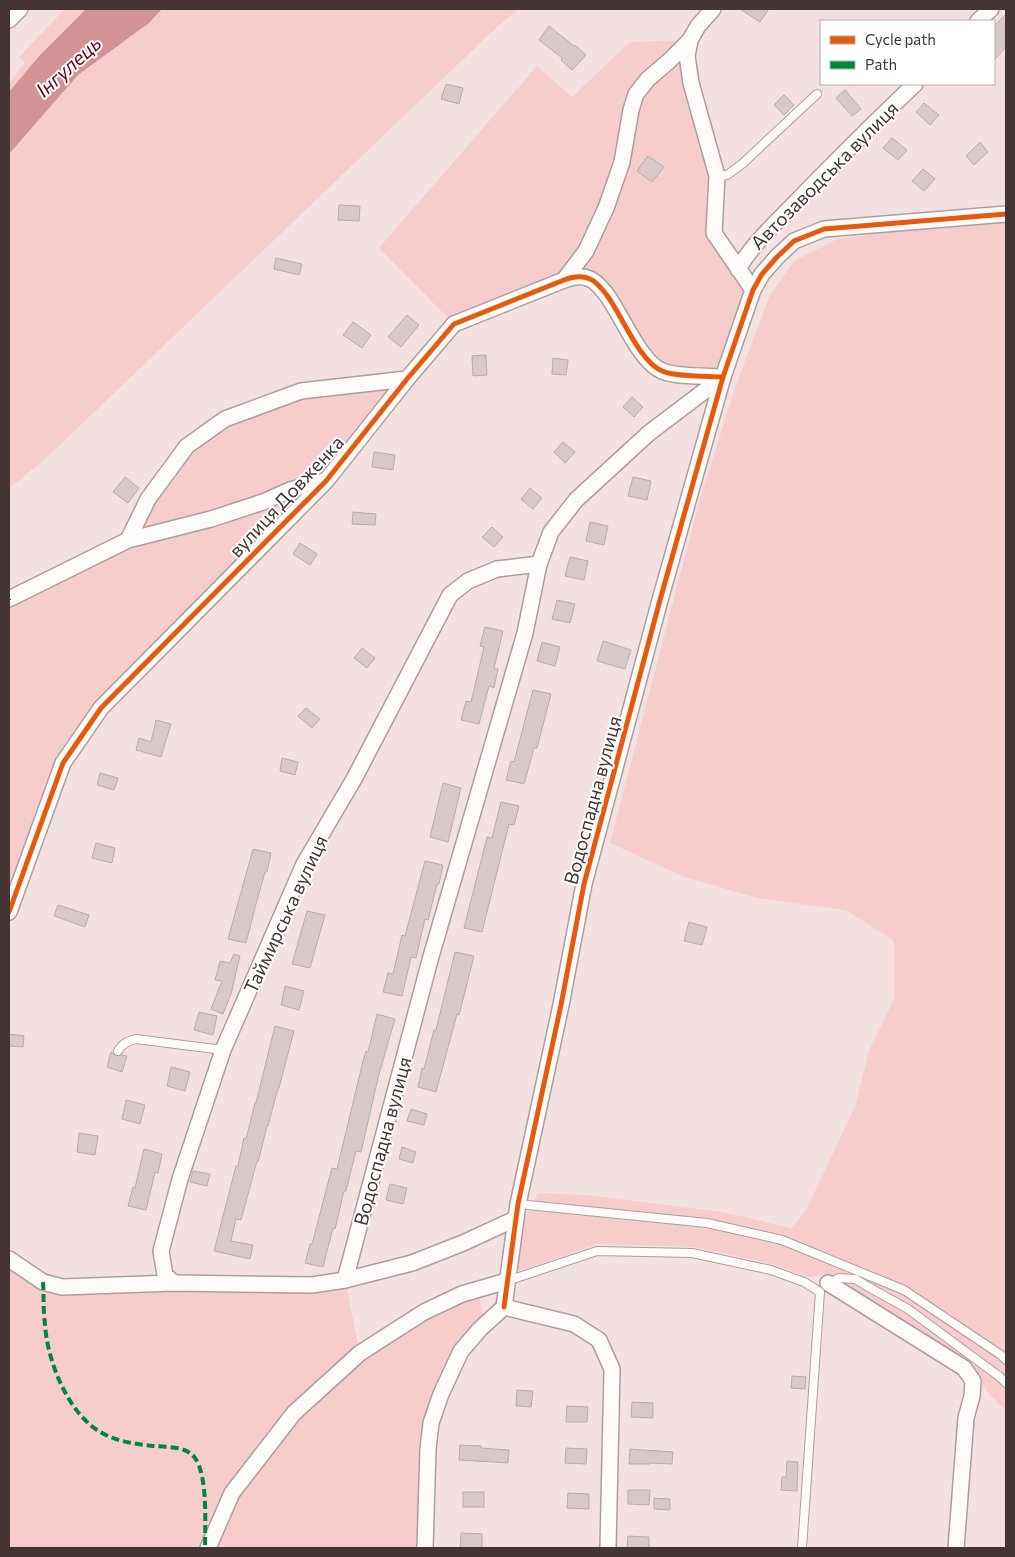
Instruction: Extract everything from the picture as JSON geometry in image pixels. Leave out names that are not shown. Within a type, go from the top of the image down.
[{"type":"street","points":[[564,280],[586,251],[606,208],[622,162],[630,110],[636,94],[648,79],[690,40],[698,26],[713,9]]},
{"type":"street","points":[[979,20],[991,9]]},
{"type":"street","points":[[690,40],[687,56],[691,83],[717,176],[714,233],[753,290]]},
{"type":"street","name":"Автозаводська вулиця","points":[[738,269],[747,253],[767,232],[914,85]]},
{"type":"street","name":"Водоспадна вулиця","points":[[504,1307],[517,1212],[561,1005],[584,884],[723,377],[753,290],[762,274],[794,241],[824,229],[1006,214]]},
{"type":"street","name":"вулиця Довженка","points":[[9,912],[63,763],[101,708],[326,481],[407,379],[454,324],[564,280],[577,276],[589,278],[599,285],[612,302],[646,358],[662,371],[680,375],[723,377]]},
{"type":"street","name":"Водоспадна вулиця","points":[[345,1280],[430,960],[525,633],[539,564],[552,532],[576,500],[649,433],[723,377]]},
{"type":"street","points":[[128,540],[148,499],[187,446],[224,419],[301,391],[407,379]]},
{"type":"street","name":"вулиця Довженка","points":[[9,599],[128,540],[211,519],[263,502],[290,490],[326,481]]},
{"type":"street","name":"Таймирська вулиця","points":[[174,1284],[166,1275],[161,1251],[180,1179],[223,1050],[304,864],[354,779],[450,596],[468,581],[497,569],[539,564]]},
{"type":"street","points":[[9,1259],[43,1282],[62,1287],[174,1284],[312,1285],[345,1280],[412,1263],[463,1243],[517,1212]]},
{"type":"street","points":[[208,1548],[232,1493],[294,1413],[360,1353],[424,1312],[462,1294],[507,1281]]},
{"type":"street","points":[[824,1287],[964,1368],[973,1381],[972,1396],[966,1418],[956,1548]]},
{"type":"street","points":[[425,1548],[428,1449],[431,1423],[441,1394],[461,1351],[480,1329],[504,1307],[574,1324],[599,1340],[612,1369],[608,1548]]},
{"type":"lane","points":[[717,176],[727,175],[742,164],[817,94]]},
{"type":"lane","points":[[118,1051],[122,1045],[136,1038],[223,1050]]},
{"type":"lane","points":[[517,1212],[707,1223],[782,1240],[904,1290],[1001,1354],[1006,1360]]},
{"type":"lane","points":[[507,1281],[597,1251],[692,1253],[771,1270],[824,1287],[839,1278],[855,1280],[901,1305],[1006,1383]]},
{"type":"lane","points":[[802,1548],[824,1287]]},
{"type":"shaded area","points":[[65,9],[86,9],[40,55],[9,92],[9,84],[25,62],[19,57]]},
{"type":"shaded area","points":[[162,9],[519,9],[499,25],[43,461],[9,488],[9,154],[78,75],[149,23]]},
{"type":"shaded area","points":[[690,40],[717,176],[714,233],[753,290],[723,377],[662,371],[589,278],[454,324],[379,248],[537,66],[572,97],[630,42]]},
{"type":"shaded area","points":[[1006,223],[1006,1411],[991,1396],[967,1365],[825,1275],[809,1277],[776,1265],[696,1247],[597,1244],[528,1268],[518,1270],[513,1265],[524,1220],[538,1193],[586,1195],[722,1212],[792,1228],[806,1210],[855,1107],[869,1051],[894,999],[894,941],[846,910],[756,898],[682,876],[610,843],[700,499],[736,385],[769,297],[794,261],[837,239],[890,232]]},
{"type":"shaded area","points":[[407,379],[326,481],[101,708],[63,763],[9,912],[9,599],[128,540],[187,446],[301,391]]},
{"type":"shaded area","points":[[9,1259],[43,1282],[345,1280],[360,1353],[294,1413],[232,1493],[208,1548],[9,1548]]},
{"type":"shaded area","points":[[479,1297],[483,1315],[437,1393],[421,1548],[216,1548],[237,1497],[300,1417],[368,1358],[426,1316],[463,1299]]},
{"type":"water","name":"Інгулець","points":[[86,9],[162,9],[149,23],[78,75],[9,154],[9,92],[40,55]]},
{"type":"building","points":[[740,9],[769,9],[760,22]]},
{"type":"building","points":[[1006,14],[1006,47],[995,59],[995,25]]},
{"type":"building","points":[[549,26],[586,55],[572,70],[561,60],[562,58],[539,40]]},
{"type":"building","points":[[446,84],[463,88],[459,104],[441,99]]},
{"type":"building","points":[[845,90],[861,109],[852,116],[836,98]]},
{"type":"building","points":[[784,95],[794,105],[784,115],[774,105]]},
{"type":"building","points":[[924,103],[939,115],[930,125],[916,112]]},
{"type":"building","points":[[892,138],[907,150],[898,160],[883,148]]},
{"type":"building","points":[[980,142],[988,152],[974,165],[966,156]]},
{"type":"building","points":[[648,156],[664,167],[652,182],[637,171]]},
{"type":"building","points":[[923,169],[935,179],[924,191],[912,181]]},
{"type":"building","points":[[339,205],[360,206],[359,221],[338,220]]},
{"type":"building","points":[[276,258],[302,264],[299,275],[274,269]]},
{"type":"building","points":[[407,315],[419,325],[401,347],[388,337]]},
{"type":"building","points":[[353,322],[371,335],[362,348],[343,335]]},
{"type":"building","points":[[486,355],[487,375],[473,376],[472,356]]},
{"type":"building","points":[[553,358],[568,360],[566,375],[552,374]]},
{"type":"building","points":[[632,397],[643,407],[634,417],[623,407]]},
{"type":"building","points":[[563,442],[575,452],[565,463],[554,452]]},
{"type":"building","points":[[374,452],[395,455],[393,470],[372,467]]},
{"type":"building","points":[[125,477],[139,488],[128,503],[113,492]]},
{"type":"building","points":[[633,477],[651,481],[647,500],[628,496]]},
{"type":"building","points":[[530,488],[542,498],[533,509],[521,499]]},
{"type":"building","points":[[353,512],[376,514],[375,525],[352,524]]},
{"type":"building","points":[[590,522],[608,526],[604,545],[586,541]]},
{"type":"building","points":[[492,527],[503,537],[494,547],[482,537]]},
{"type":"building","points":[[300,543],[317,554],[310,565],[293,554]]},
{"type":"building","points":[[570,557],[588,561],[584,580],[565,576]]},
{"type":"building","points":[[557,600],[575,604],[570,623],[552,619]]},
{"type":"building","points":[[485,627],[503,631],[494,668],[498,669],[494,688],[489,686],[479,724],[461,720],[466,701],[471,702],[484,647],[480,646]]},
{"type":"building","points":[[603,641],[631,650],[625,669],[597,661]]},
{"type":"building","points":[[542,642],[560,647],[555,666],[537,661]]},
{"type":"building","points":[[362,648],[375,658],[367,668],[354,658]]},
{"type":"building","points":[[533,690],[551,694],[537,748],[534,748],[524,784],[506,780],[511,761],[514,762]]},
{"type":"building","points":[[306,708],[320,719],[312,728],[298,716]]},
{"type":"building","points":[[156,720],[171,724],[161,757],[136,750],[139,738],[151,742]]},
{"type":"building","points":[[282,758],[298,762],[295,775],[280,771]]},
{"type":"building","points":[[100,773],[118,778],[114,790],[97,785]]},
{"type":"building","points":[[443,783],[461,788],[448,842],[430,837]]},
{"type":"building","points":[[501,802],[519,806],[514,825],[509,824],[482,932],[464,928],[487,837],[492,838]]},
{"type":"building","points":[[96,843],[115,848],[112,863],[92,858]]},
{"type":"building","points":[[253,849],[271,853],[246,943],[228,939]]},
{"type":"building","points":[[425,861],[443,865],[428,920],[425,919],[416,958],[411,957],[402,996],[383,992],[388,973],[393,974],[402,935],[405,936]]},
{"type":"building","points":[[58,905],[89,915],[85,927],[54,916]]},
{"type":"building","points":[[307,911],[325,915],[310,968],[292,964]]},
{"type":"building","points":[[689,922],[707,927],[702,945],[684,941]]},
{"type":"building","points":[[455,952],[474,956],[436,1092],[418,1087],[434,1030],[436,1030]]},
{"type":"building","points":[[234,954],[240,956],[231,994],[223,1014],[211,1009],[222,981],[215,980],[220,961],[230,963]]},
{"type":"building","points":[[285,986],[304,991],[299,1010],[281,1005]]},
{"type":"building","points":[[199,1012],[217,1016],[213,1035],[194,1030]]},
{"type":"building","points":[[377,1014],[395,1019],[379,1074],[361,1152],[356,1151],[323,1267],[305,1263],[310,1244],[312,1244],[332,1168],[337,1169],[363,1061],[366,1051],[368,1052]]},
{"type":"building","points":[[275,1026],[294,1031],[241,1220],[236,1219],[231,1241],[253,1245],[250,1259],[214,1251],[236,1166],[238,1166],[244,1138],[246,1139],[256,1103]]},
{"type":"building","points":[[9,1034],[24,1036],[23,1047],[9,1046]]},
{"type":"building","points":[[111,1052],[117,1056],[127,1056],[122,1072],[107,1067]]},
{"type":"building","points":[[171,1067],[190,1072],[185,1091],[167,1086]]},
{"type":"building","points":[[126,1100],[145,1105],[140,1124],[122,1119]]},
{"type":"building","points":[[411,1109],[427,1114],[424,1125],[407,1121]]},
{"type":"building","points":[[79,1133],[98,1136],[95,1155],[77,1152]]},
{"type":"building","points":[[402,1147],[416,1152],[413,1163],[399,1159]]},
{"type":"building","points":[[144,1149],[162,1154],[158,1173],[155,1172],[146,1210],[128,1206],[133,1187],[135,1188]]},
{"type":"building","points":[[193,1171],[210,1174],[207,1186],[190,1182]]},
{"type":"building","points":[[390,1184],[407,1188],[403,1204],[386,1200]]},
{"type":"building","points":[[792,1376],[806,1377],[805,1389],[791,1388]]},
{"type":"building","points":[[517,1390],[533,1391],[531,1407],[516,1406]]},
{"type":"building","points":[[632,1402],[653,1403],[653,1418],[631,1417]]},
{"type":"building","points":[[567,1406],[588,1407],[587,1422],[566,1422]]},
{"type":"building","points":[[460,1445],[509,1450],[508,1463],[459,1460]]},
{"type":"building","points":[[566,1448],[587,1449],[586,1464],[565,1463]]},
{"type":"building","points":[[630,1449],[673,1452],[672,1464],[629,1464]]},
{"type":"building","points":[[787,1461],[798,1462],[797,1491],[781,1490],[782,1477],[786,1477]]},
{"type":"building","points":[[628,1490],[650,1490],[649,1505],[628,1504]]},
{"type":"building","points":[[463,1492],[484,1492],[484,1507],[463,1507]]},
{"type":"building","points":[[568,1493],[589,1494],[589,1509],[567,1508]]},
{"type":"building","points":[[654,1498],[670,1499],[670,1510],[654,1509]]},
{"type":"building","points":[[461,1533],[482,1534],[482,1548],[460,1548]]},
{"type":"building","points":[[628,1536],[649,1537],[649,1548],[627,1548]]},
{"type":"marked path","points":[[43,1282],[44,1319],[50,1354],[55,1371],[70,1401],[91,1426],[110,1437],[122,1441],[182,1449],[195,1458],[199,1466],[204,1488],[205,1548]]},
{"type":"cycle path","points":[[504,1307],[518,1204],[561,1005],[584,884],[660,600],[723,377],[753,290],[762,274],[794,241],[824,229],[1006,214]]},
{"type":"cycle path","points":[[9,912],[63,763],[101,708],[326,481],[407,379],[454,324],[564,280],[573,277],[583,277],[599,285],[612,303],[638,348],[654,366],[668,373],[723,377]]}]
